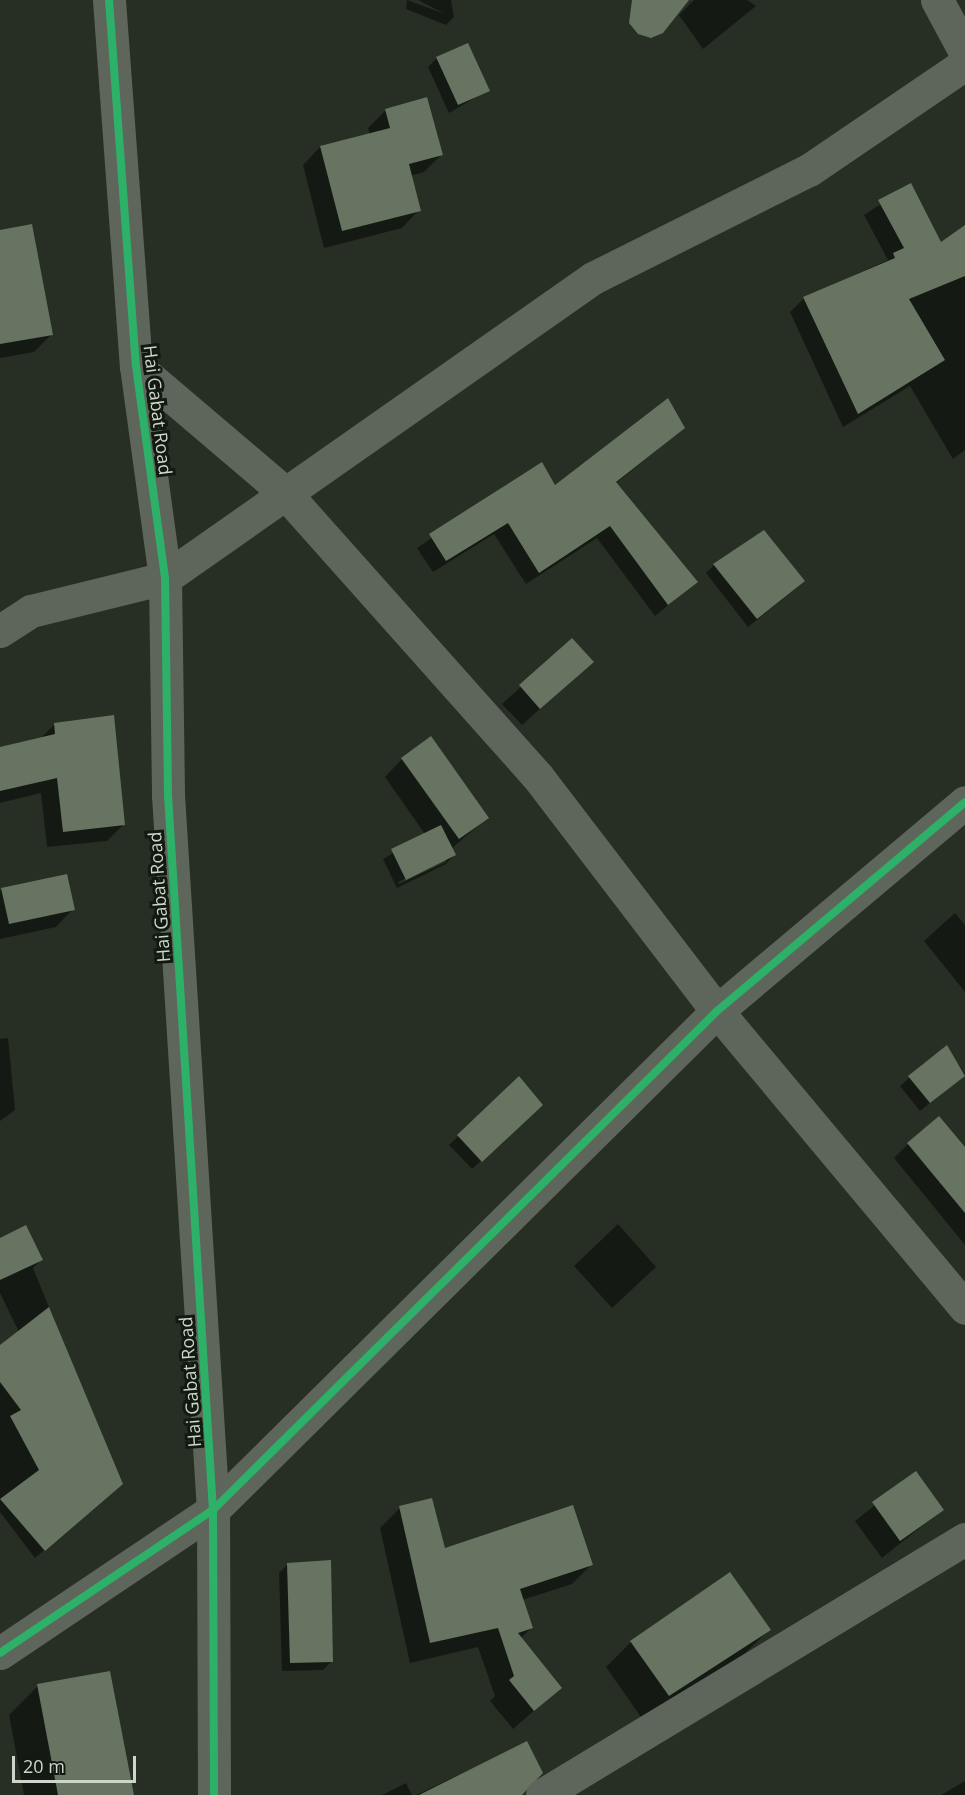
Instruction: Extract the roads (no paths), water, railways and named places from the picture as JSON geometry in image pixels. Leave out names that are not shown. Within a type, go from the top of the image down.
[{"type":"street","name":"Hai Gabat Road","points":[[109,0],[136,366],[165,578],[168,795],[213,1510],[214,1795]]},
{"type":"street","points":[[937,0],[965,52]]},
{"type":"street","points":[[0,632],[31,611],[165,578],[593,279],[809,170],[965,63]]},
{"type":"street","points":[[136,366],[285,493],[538,777],[717,1011],[965,1308]]},
{"type":"street","points":[[0,1653],[213,1510],[717,1011],[965,802]]},
{"type":"street","points":[[542,1795],[965,1539]]}]
